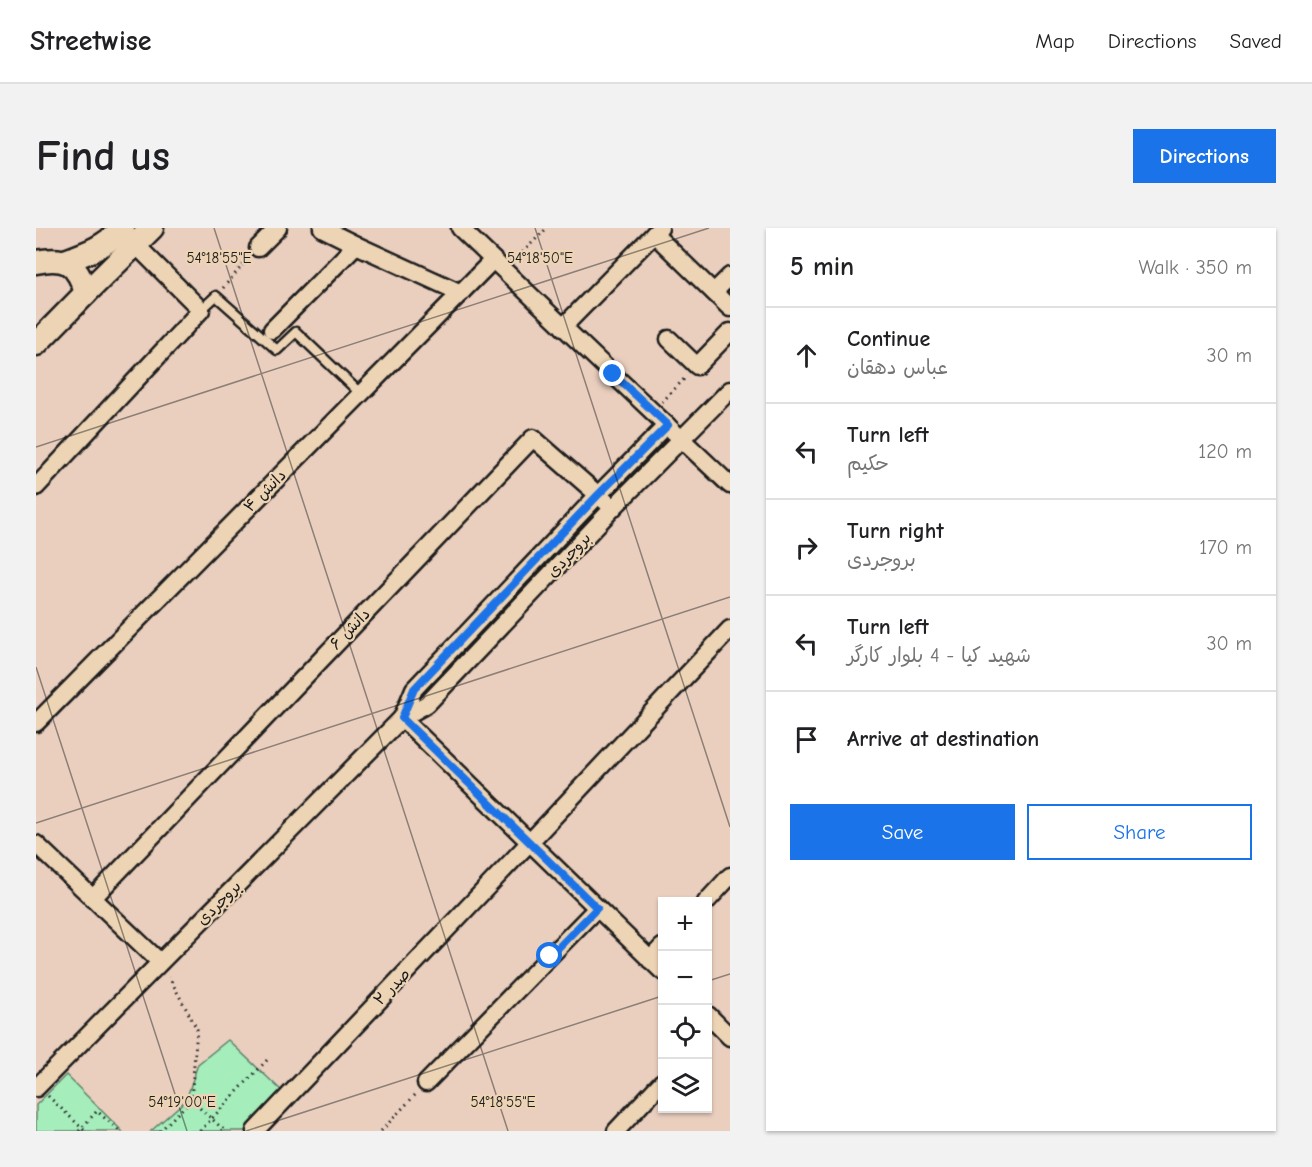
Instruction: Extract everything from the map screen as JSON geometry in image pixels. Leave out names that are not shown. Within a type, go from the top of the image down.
[{"type":"main road","points":[[47,260],[95,251],[117,235],[130,236],[152,228]]},
{"type":"main road","points":[[36,344],[86,292],[130,236]]},
{"type":"main road","points":[[47,260],[75,269],[86,292]]},
{"type":"street","points":[[258,248],[278,228]]},
{"type":"street","points":[[322,228],[461,293]]},
{"type":"street","points":[[460,228],[730,485]]},
{"type":"street","points":[[563,327],[657,231],[730,308]]},
{"type":"street","points":[[36,487],[201,310],[130,236]]},
{"type":"street","points":[[272,330],[356,245]]},
{"type":"street","name":"دانش ۴","points":[[36,723],[461,293],[499,266]]},
{"type":"street","points":[[714,292],[730,276]]},
{"type":"street","points":[[669,339],[697,366],[730,332]]},
{"type":"street","name":"بروجردی","points":[[37,1087],[402,718],[427,704],[730,390]]},
{"type":"street","name":"بروجردی","points":[[402,718],[414,689],[598,495],[668,425]]},
{"type":"street","name":"دانش ۶","points":[[93,898],[533,438],[614,508]]},
{"type":"street","points":[[496,603],[511,616]]},
{"type":"street","name":"صدر ۲","points":[[255,1131],[730,629]]},
{"type":"street","points":[[402,718],[656,966],[662,951]]},
{"type":"street","points":[[37,846],[160,962]]},
{"type":"street","points":[[711,897],[730,876]]},
{"type":"street","points":[[426,1083],[597,908]]},
{"type":"street","points":[[615,1131],[658,1087]]},
{"type":"lane","points":[[201,310],[216,296],[278,350],[296,332],[361,394]]},
{"type":"path","points":[[499,266],[547,228]]},
{"type":"path","points":[[216,296],[258,248]]},
{"type":"path","points":[[653,411],[697,366]]},
{"type":"path","points":[[160,962],[197,1029],[191,1100],[160,1131]]},
{"type":"path","points":[[200,1131],[269,1058]]},
{"type":"path","points":[[381,1131],[426,1083]]},
{"type":"path","points":[[37,1087],[82,1130],[97,1111],[119,1131]]},
{"type":"path","points":[[191,1100],[225,1131]]},
{"type":"green space","points":[[228,1040],[284,1093],[245,1131],[151,1131],[186,1100],[198,1064]]},
{"type":"green space","points":[[66,1075],[122,1131],[36,1131],[36,1105]]},
{"type":"route","points":[[550,956],[597,908],[402,718],[414,689],[598,495],[668,425],[613,374]]}]
